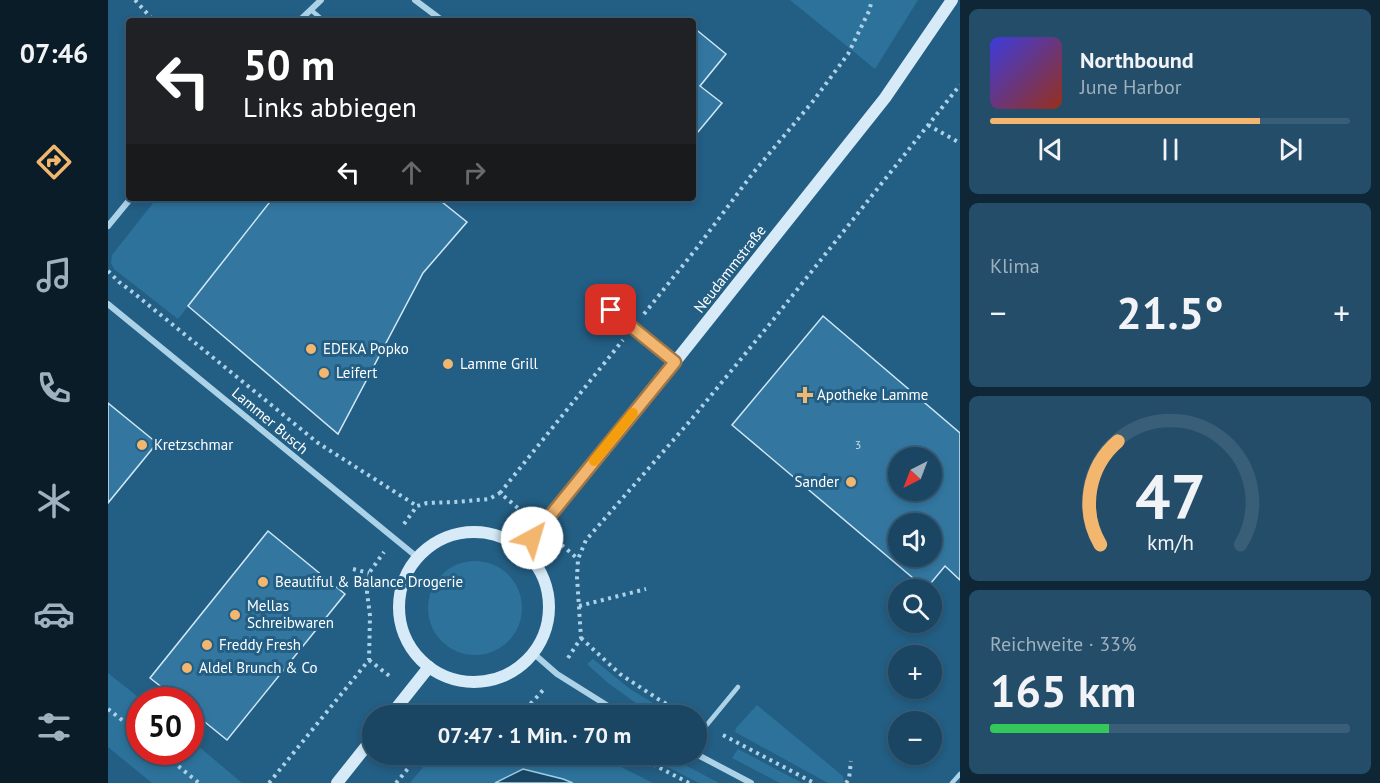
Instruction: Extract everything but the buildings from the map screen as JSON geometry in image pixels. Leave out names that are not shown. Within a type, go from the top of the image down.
[{"type":"main road","name":"Neudammstraße","points":[[522,550],[885,98],[952,0]]},
{"type":"main road","points":[[480,532],[509,540],[522,550],[533,561],[546,585],[549,614],[541,641],[520,666],[493,680],[466,682],[440,674],[416,656],[402,629],[399,598],[408,570],[427,548],[453,534],[480,532]]},
{"type":"main road","points":[[399,705],[429,667]]},
{"type":"main road","points":[[338,783],[362,752]]},
{"type":"street","points":[[302,18],[321,0]]},
{"type":"street","points":[[415,0],[439,18]]},
{"type":"street","points":[[108,226],[129,201]]},
{"type":"street","name":"Lammer Busch","points":[[108,304],[417,558]]},
{"type":"street","points":[[533,653],[557,674],[606,705]]},
{"type":"street","points":[[707,760],[751,783]]},
{"type":"lane","points":[[311,10],[320,18]]},
{"type":"lane","points":[[611,310],[675,362]]},
{"type":"lane","points":[[707,724],[738,687]]},
{"type":"lane","points":[[952,783],[960,774]]},
{"type":"path","points":[[135,0],[151,18]]},
{"type":"path","points":[[269,783],[369,660],[370,616],[367,592],[369,573],[417,506],[427,503],[489,499],[500,493],[696,249],[753,173],[814,100],[848,54],[872,0]]},
{"type":"path","points":[[529,705],[557,674],[581,638],[577,577],[578,559],[586,540],[705,403],[960,85]]},
{"type":"path","points":[[928,125],[960,144]]},
{"type":"path","points":[[108,271],[318,443],[417,506]]},
{"type":"path","points":[[500,493],[578,559]]},
{"type":"path","points":[[353,569],[369,573]]},
{"type":"path","points":[[579,606],[646,589]]},
{"type":"path","points":[[581,638],[620,674],[669,705]]},
{"type":"path","points":[[108,709],[126,723]]},
{"type":"path","points":[[707,726],[814,783]]},
{"type":"path","points":[[846,783],[849,779],[851,761]]},
{"type":"path","points":[[176,765],[199,783]]},
{"type":"path","points":[[396,783],[411,765]]},
{"type":"path","points":[[654,765],[689,783]]},
{"type":"shaded area","points":[[790,0],[918,0],[875,69]]},
{"type":"shaded area","points":[[155,201],[271,201],[178,319],[114,269],[111,263],[112,255]]},
{"type":"shaded area","points":[[475,561],[493,565],[508,575],[518,590],[522,608],[518,626],[508,641],[493,651],[475,655],[457,651],[442,641],[432,626],[428,608],[432,590],[442,575],[457,565]]},
{"type":"shaded area","points":[[593,659],[630,689],[656,705],[639,705],[608,683],[587,664]]},
{"type":"shaded area","points":[[108,673],[126,687],[126,762],[108,747]]},
{"type":"shaded area","points":[[757,705],[843,776],[843,783],[828,783],[735,732]]},
{"type":"shaded area","points":[[738,749],[802,783],[780,783],[732,758]]},
{"type":"shaded area","points":[[204,751],[242,783],[152,783],[130,765],[204,765]]},
{"type":"shaded area","points":[[425,765],[617,765],[653,783],[410,783]]},
{"type":"shaded area","points":[[664,765],[685,765],[719,783],[699,783]]},
{"type":"shaded area","points":[[523,769],[563,779],[573,783],[495,783]]},
{"type":"slow traffic","points":[[594,461],[633,413]]},
{"type":"place","name":"EDEKA Popko","points":[[311,349]]},
{"type":"place","name":"Lamme Grill","points":[[448,364]]},
{"type":"place","name":"Leifert","points":[[324,373]]},
{"type":"place","name":"Apotheke Lamme","points":[[805,395]]},
{"type":"place","name":"Kretzschmar","points":[[142,445]]},
{"type":"place","name":"Sander","points":[[851,482]]},
{"type":"place","name":"Beautiful & Balance Drogerie","points":[[263,582]]},
{"type":"place","name":"Mellas Schreibwaren","points":[[235,615]]},
{"type":"place","name":"Freddy Fresh","points":[[207,645]]},
{"type":"place","name":"Aldel Brunch & Co","points":[[187,668]]},
{"type":"route","points":[[532,538],[675,362],[611,310]]}]
